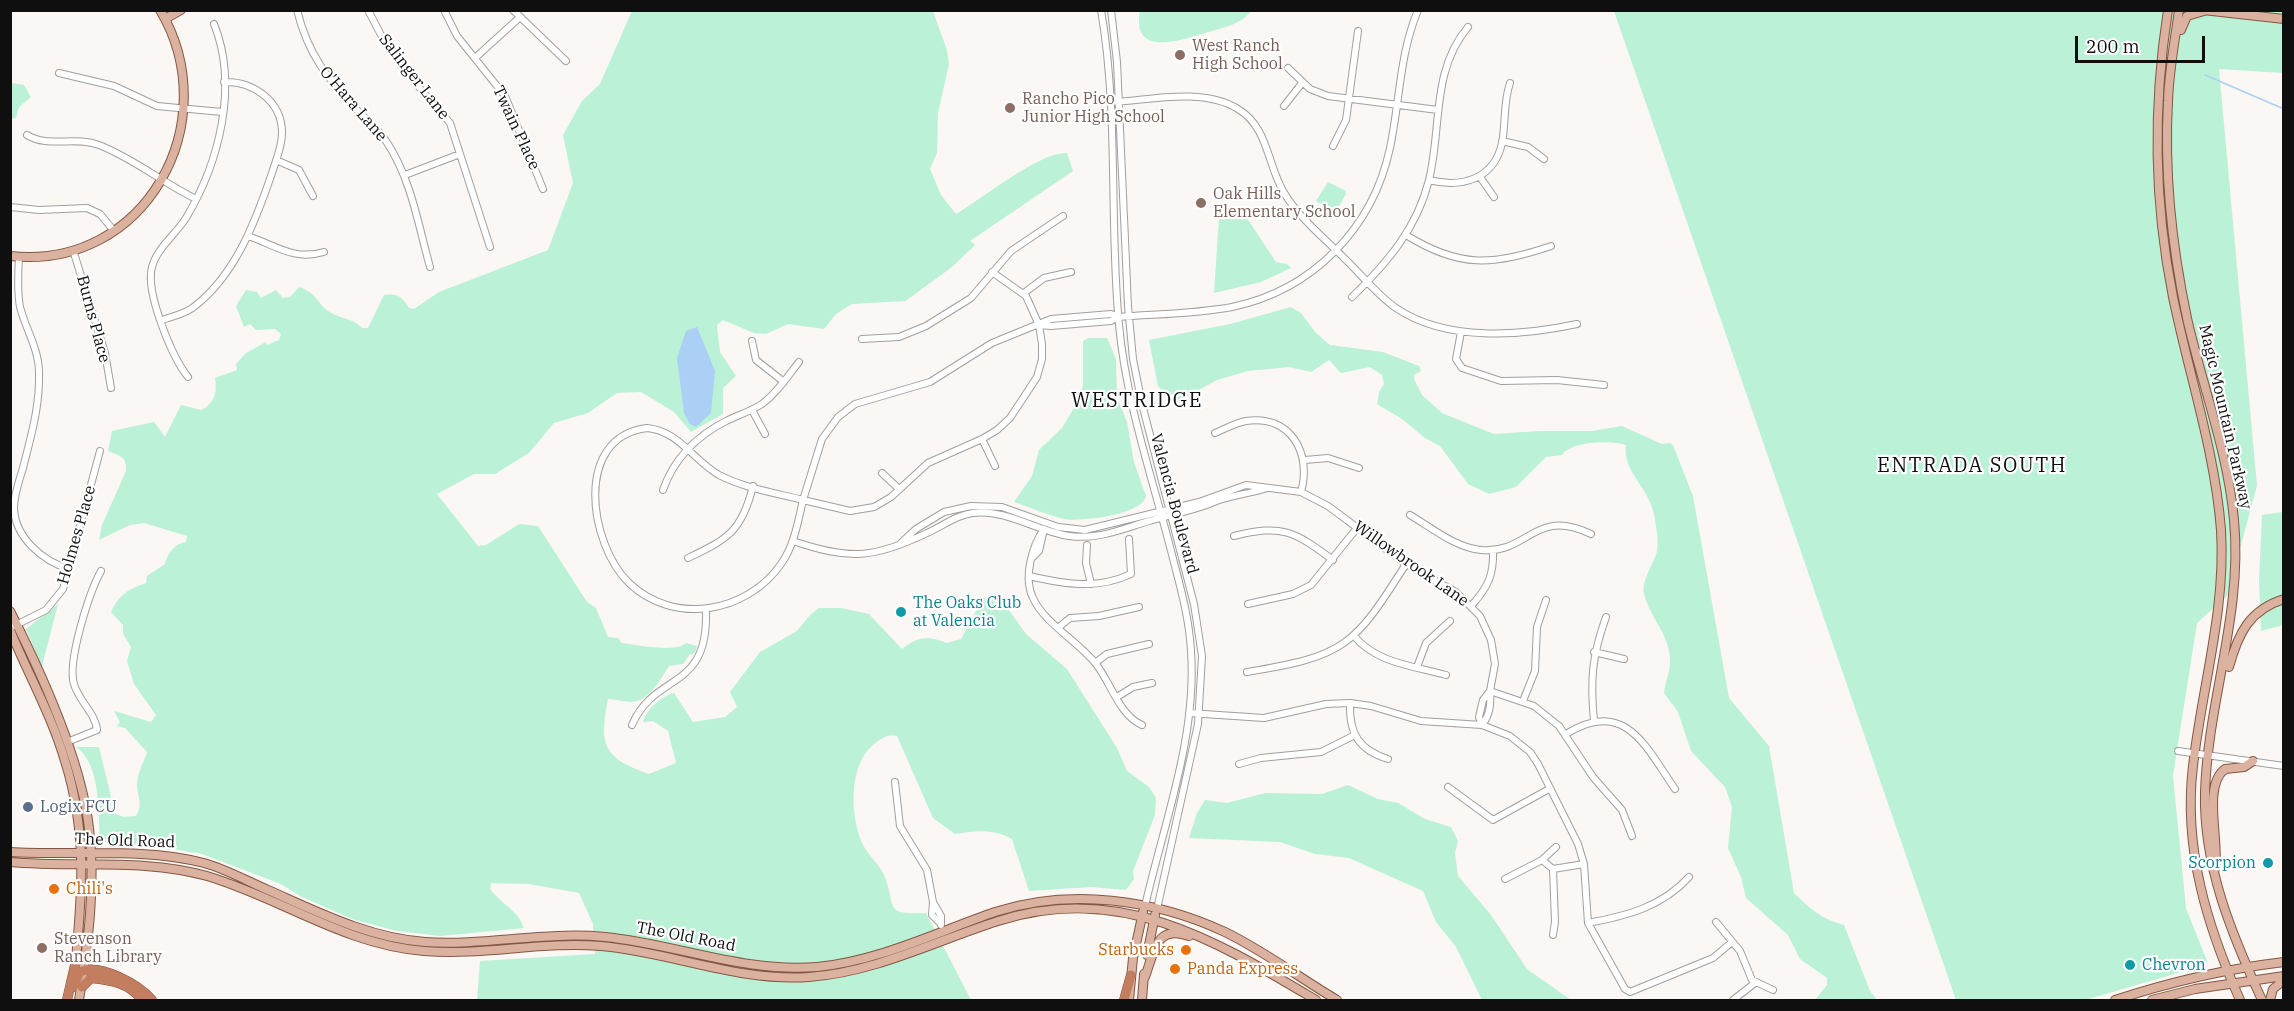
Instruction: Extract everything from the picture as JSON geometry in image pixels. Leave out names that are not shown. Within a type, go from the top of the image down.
[{"type":"highway","points":[[77,987],[80,967]]},
{"type":"highway","points":[[69,1000],[80,967]]},
{"type":"highway","points":[[80,967],[126,979],[152,1000]]},
{"type":"highway","points":[[1124,1000],[1131,975]]},
{"type":"highway","points":[[77,987],[91,978],[116,982],[133,991],[142,1000]]},
{"type":"main road","points":[[15,257],[44,256],[73,250],[114,231],[146,202],[162,180],[179,141],[184,110],[180,61],[160,10]]},
{"type":"main road","points":[[165,20],[181,10]]},
{"type":"main road","name":"Magic Mountain Parkway","points":[[2168,10],[2158,100],[2162,226],[2174,300],[2214,477],[2222,555],[2215,634],[2195,753],[2190,801],[2193,858],[2212,927],[2240,1000]]},
{"type":"main road","name":"Magic Mountain Parkway","points":[[2180,10],[2174,48],[2167,129],[2170,204],[2188,321],[2220,450],[2234,522],[2234,599],[2209,755],[2206,817],[2214,872],[2224,909],[2262,1000]]},
{"type":"main road","points":[[2174,48],[2187,16],[2203,11],[2283,19]]},
{"type":"main road","points":[[2216,710],[2239,633],[2254,616],[2283,599]]},
{"type":"main road","points":[[10,610],[13,628],[65,759],[87,854]]},
{"type":"main road","points":[[13,628],[67,742],[82,788],[87,864],[80,967]]},
{"type":"main road","points":[[2214,872],[2218,853],[2214,806],[2215,781],[2225,769],[2244,767],[2253,761]]},
{"type":"main road","name":"The Old Road","points":[[10,852],[170,856],[208,864],[345,923],[393,937],[425,942],[461,943],[567,936],[603,937],[751,965],[799,968],[861,959],[940,927],[1050,911],[1097,910],[1142,917],[1194,933],[1218,944],[1316,1000]]},
{"type":"main road","name":"The Old Road","points":[[10,862],[150,866],[207,876],[356,937],[392,947],[424,951],[596,946],[742,973],[797,977],[859,970],[944,941],[1024,905],[1065,899],[1101,899],[1157,909],[1225,932],[1337,1000]]},
{"type":"main road","name":"Valencia Boulevard","points":[[1129,1000],[1131,975],[1145,906]]},
{"type":"main road","name":"Valencia Boulevard","points":[[1142,1000],[1157,909]]},
{"type":"main road","points":[[1144,979],[1153,949],[1165,936],[1179,933],[1218,944]]},
{"type":"main road","points":[[2115,1000],[2228,969],[2283,962]]},
{"type":"main road","points":[[2152,1000],[2233,982],[2283,978]]},
{"type":"main road","points":[[2270,1000],[2273,989],[2283,978]]},
{"type":"main road","points":[[69,1000],[77,987]]},
{"type":"main road","points":[[77,987],[80,1000]]},
{"type":"street","name":"O'Hara Lane","points":[[297,10],[304,36],[320,68],[385,139],[405,174],[430,267]]},
{"type":"street","name":"Salinger Lane","points":[[368,10],[381,36],[417,85],[450,123],[490,247]]},
{"type":"street","name":"Twain Place","points":[[444,10],[457,36],[505,96],[543,189]]},
{"type":"street","points":[[513,10],[566,61]]},
{"type":"street","name":"Valencia Boulevard","points":[[1101,10],[1111,103],[1118,316],[1123,360],[1188,621],[1192,669],[1190,713],[1145,906]]},
{"type":"street","name":"Valencia Boulevard","points":[[1111,10],[1119,102],[1133,359],[1200,638],[1202,671],[1200,714],[1157,909]]},
{"type":"street","points":[[992,272],[1024,293],[1039,325],[1042,359],[1037,377],[1004,425],[982,439],[928,463],[883,503],[859,511],[841,510],[803,500],[753,486],[721,476],[674,437],[655,429],[636,429],[616,438],[604,452],[598,468],[596,491],[599,520],[609,555],[630,584],[651,598],[672,606],[706,609],[739,600],[764,585],[782,563],[792,541],[803,500],[822,439],[830,426],[846,410],[864,400],[930,382],[992,343],[1039,325],[1111,321],[1118,316],[1216,309],[1256,300],[1301,279],[1336,251],[1360,223],[1379,187],[1391,146],[1404,48],[1418,10]]},
{"type":"street","points":[[475,58],[519,18]]},
{"type":"street","points":[[188,377],[173,354],[151,288],[152,268],[157,255],[181,225],[196,199],[211,163],[222,112],[224,82],[220,43],[214,24]]},
{"type":"street","points":[[1352,297],[1406,235],[1429,180],[1438,110],[1448,58],[1468,27]]},
{"type":"street","points":[[1333,146],[1346,120],[1358,31]]},
{"type":"street","points":[[1288,68],[1302,83],[1318,93],[1349,100],[1438,110]]},
{"type":"street","points":[[59,73],[114,86],[158,106],[222,112]]},
{"type":"street","points":[[162,320],[189,310],[201,301],[232,263],[248,236],[276,160],[282,133],[272,105],[252,86],[224,82]]},
{"type":"street","points":[[1284,106],[1302,83]]},
{"type":"street","points":[[1429,180],[1453,184],[1480,177],[1493,164],[1502,141],[1506,96],[1510,83]]},
{"type":"street","points":[[1111,103],[1202,98],[1238,109],[1253,121],[1264,138],[1282,190],[1299,214],[1395,307],[1407,315],[1436,327],[1461,332],[1546,330],[1577,324]]},
{"type":"street","points":[[27,135],[43,142],[63,140],[98,144],[196,199]]},
{"type":"street","points":[[1502,141],[1528,147],[1544,159]]},
{"type":"street","points":[[405,174],[460,154]]},
{"type":"street","points":[[276,160],[299,170],[313,196]]},
{"type":"street","points":[[1480,177],[1494,197]]},
{"type":"street","points":[[10,207],[39,210],[87,208],[100,214],[114,231]]},
{"type":"street","points":[[862,339],[899,336],[926,326],[971,298],[1011,251],[1063,216]]},
{"type":"street","points":[[1406,235],[1443,255],[1480,262],[1517,258],[1551,246]]},
{"type":"street","points":[[248,236],[292,254],[307,255],[324,252]]},
{"type":"street","name":"Burns Place","points":[[73,250],[105,354],[111,388]]},
{"type":"street","points":[[15,257],[19,298],[38,357],[39,375],[37,410],[15,498],[15,518],[24,536],[36,551],[51,562],[69,569]]},
{"type":"street","points":[[1024,293],[1044,278],[1071,272]]},
{"type":"street","points":[[1461,332],[1456,359],[1462,368],[1501,381],[1557,380],[1604,386]]},
{"type":"street","points":[[752,341],[756,360],[784,382]]},
{"type":"street","points":[[663,490],[672,469],[688,450],[716,427],[752,410],[771,397],[799,362]]},
{"type":"street","points":[[752,410],[765,434]]},
{"type":"street","points":[[1215,433],[1245,421],[1263,421],[1287,432],[1299,446],[1305,460],[1301,492]]},
{"type":"street","points":[[982,439],[995,466]]},
{"type":"street","name":"Holmes Place","points":[[13,628],[39,615],[51,605],[63,589],[100,451]]},
{"type":"street","points":[[1305,460],[1328,458],[1359,468]]},
{"type":"street","points":[[882,472],[899,489]]},
{"type":"street","name":"Willowbrook Lane","points":[[1171,512],[1246,485],[1301,492],[1321,501],[1406,564],[1456,592],[1472,605],[1487,629],[1492,646],[1495,664],[1490,691],[1491,702],[1488,718],[1482,725]]},
{"type":"street","points":[[688,558],[725,540],[734,532],[745,514],[753,486]]},
{"type":"street","points":[[901,543],[916,529],[955,509],[983,506],[1002,507],[1045,525],[1085,530],[1160,511],[1171,512]]},
{"type":"street","points":[[792,541],[832,554],[880,552],[927,533],[957,517],[972,513],[997,514],[1086,537],[1113,533],[1162,518],[1171,512]]},
{"type":"street","points":[[1410,515],[1466,547],[1493,550],[1508,547],[1550,525],[1568,525],[1591,534]]},
{"type":"street","points":[[1045,525],[1039,551],[1033,558],[1029,576],[1033,600],[1095,663],[1129,718],[1142,725]]},
{"type":"street","points":[[1248,604],[1302,590],[1317,580],[1357,528]]},
{"type":"street","points":[[1234,536],[1262,529],[1283,530],[1301,537],[1333,560]]},
{"type":"street","points":[[1029,576],[1071,585],[1091,584],[1131,574],[1129,539]]},
{"type":"street","points":[[1087,545],[1086,563],[1091,584]]},
{"type":"street","points":[[1472,605],[1489,583],[1494,566],[1493,550]]},
{"type":"street","points":[[1247,672],[1316,659],[1354,636],[1376,611],[1406,564]]},
{"type":"street","points":[[67,742],[97,730],[74,686],[72,669],[94,585],[101,571]]},
{"type":"street","points":[[1523,701],[1535,671],[1537,627],[1546,600]]},
{"type":"street","points":[[1059,627],[1070,618],[1110,614],[1139,607]]},
{"type":"street","points":[[632,725],[644,705],[683,677],[696,661],[705,635],[706,609]]},
{"type":"street","points":[[1594,721],[1591,674],[1594,652],[1606,617]]},
{"type":"street","points":[[1417,667],[1426,643],[1450,621]]},
{"type":"street","points":[[1354,636],[1362,646],[1377,656],[1446,675]]},
{"type":"street","points":[[1095,663],[1107,654],[1149,644]]},
{"type":"street","points":[[1594,652],[1624,659]]},
{"type":"street","points":[[1117,697],[1133,687],[1152,683]]},
{"type":"street","points":[[1490,691],[1523,701],[1551,718],[1566,734],[1593,777],[1622,810],[1632,836]]},
{"type":"street","points":[[1350,703],[1353,736],[1370,752],[1388,759]]},
{"type":"street","points":[[1190,713],[1264,718],[1326,704],[1350,703],[1371,706],[1421,721],[1482,725],[1499,730],[1521,744],[1538,764],[1573,833],[1584,864],[1588,923],[1614,974],[1628,992],[1713,958],[1732,942]]},
{"type":"street","points":[[1566,734],[1594,721],[1621,724],[1639,736],[1675,789]]},
{"type":"street","points":[[1239,764],[1261,758],[1315,754],[1353,736]]},
{"type":"street","points":[[2178,751],[2283,766]]},
{"type":"street","points":[[895,782],[900,826],[927,870],[933,902],[941,916],[940,927],[944,941]]},
{"type":"street","points":[[1448,787],[1493,820],[1549,789]]},
{"type":"street","points":[[1505,879],[1542,860],[1556,847]]},
{"type":"street","points":[[1542,860],[1553,869],[1584,864]]},
{"type":"street","points":[[1552,935],[1555,922],[1553,869]]},
{"type":"street","points":[[1588,923],[1638,913],[1681,886],[1689,877]]},
{"type":"street","points":[[1716,922],[1740,951],[1755,983],[1773,990]]},
{"type":"street","points":[[1733,1000],[1755,983]]},
{"type":"green space","points":[[1140,10],[1251,11],[1242,20],[1230,25],[1172,42],[1160,42],[1150,40],[1143,35],[1139,26]]},
{"type":"green space","points":[[632,11],[933,11],[947,50],[949,64],[938,113],[937,153],[930,169],[941,195],[956,214],[1026,168],[1055,155],[1067,153],[1073,171],[970,241],[975,245],[952,267],[905,301],[852,304],[836,314],[824,329],[788,324],[766,334],[754,333],[723,320],[717,325],[720,352],[736,376],[723,388],[723,414],[691,432],[674,412],[641,392],[617,393],[588,413],[554,423],[529,453],[495,474],[474,474],[437,494],[478,546],[486,545],[519,524],[538,526],[587,602],[596,608],[608,637],[618,638],[622,643],[646,647],[674,648],[686,643],[697,646],[695,653],[689,655],[683,664],[669,666],[644,698],[632,702],[608,699],[604,728],[608,748],[622,762],[649,774],[676,763],[668,731],[653,721],[643,722],[655,704],[674,693],[693,722],[725,717],[737,707],[730,692],[760,652],[797,631],[819,608],[841,608],[869,614],[902,649],[924,638],[947,643],[961,639],[983,598],[993,596],[1006,606],[1026,634],[1067,669],[1117,748],[1127,771],[1149,787],[1156,798],[1155,815],[1133,871],[1134,879],[1126,890],[1091,887],[1029,891],[1012,839],[991,832],[955,834],[933,818],[897,736],[885,737],[873,745],[859,765],[855,779],[854,807],[863,845],[884,875],[893,907],[903,912],[926,913],[971,1000],[477,1000],[480,961],[595,954],[593,924],[579,893],[529,884],[491,883],[490,889],[514,912],[524,928],[440,936],[397,931],[352,919],[300,896],[281,884],[202,854],[156,846],[107,843],[100,839],[94,776],[84,755],[76,747],[99,747],[112,801],[111,812],[124,817],[136,816],[140,805],[138,778],[147,752],[125,728],[117,726],[120,722],[114,711],[151,722],[156,715],[134,684],[127,661],[131,647],[123,634],[123,625],[111,612],[125,593],[146,583],[147,576],[165,564],[172,550],[178,544],[186,542],[187,536],[144,523],[130,525],[99,540],[102,525],[126,471],[122,458],[108,451],[112,431],[154,422],[165,437],[181,405],[201,410],[206,407],[213,400],[216,388],[215,378],[237,370],[236,364],[246,353],[266,342],[267,345],[279,340],[281,334],[275,329],[256,330],[250,324],[244,327],[236,306],[246,290],[257,292],[261,298],[276,290],[283,298],[290,297],[299,287],[310,292],[332,314],[354,322],[362,328],[368,328],[384,295],[399,297],[409,308],[414,309],[439,292],[548,250],[573,183],[563,135],[582,101],[600,84]]},
{"type":"green space","points":[[1614,11],[2283,11],[2283,73],[2219,69],[2257,486],[2227,596],[2197,623],[2173,776],[2186,908],[2207,961],[2205,965],[2085,1000],[1956,1000]]},
{"type":"green space","points":[[13,83],[24,85],[31,97],[19,107],[16,118],[11,119],[11,87]]},
{"type":"green space","points":[[1328,182],[1346,191],[1335,213],[1316,201]]},
{"type":"green space","points":[[1241,209],[1276,262],[1287,264],[1291,268],[1261,282],[1214,293],[1219,217]]},
{"type":"green space","points":[[1291,307],[1301,313],[1316,333],[1330,345],[1383,352],[1419,366],[1421,371],[1414,375],[1414,379],[1422,395],[1442,413],[1494,434],[1592,431],[1622,426],[1662,444],[1673,445],[1693,496],[1729,698],[1769,746],[1794,893],[1817,913],[1844,925],[1870,991],[1877,1000],[1815,1000],[1827,985],[1827,978],[1800,959],[1788,935],[1746,898],[1741,877],[1728,848],[1732,807],[1725,787],[1691,751],[1678,712],[1664,693],[1670,666],[1669,653],[1664,635],[1644,594],[1646,578],[1657,551],[1654,514],[1647,495],[1628,463],[1626,445],[1611,442],[1582,444],[1567,450],[1562,455],[1546,457],[1516,487],[1489,494],[1468,484],[1440,446],[1377,404],[1379,392],[1384,384],[1382,375],[1370,367],[1341,373],[1329,360],[1311,372],[1289,367],[1248,371],[1217,380],[1184,398],[1171,400],[1158,386],[1149,340],[1230,324]]},
{"type":"green space","points":[[1088,338],[1107,338],[1116,359],[1117,397],[1127,422],[1134,462],[1146,496],[1142,503],[1123,512],[1110,516],[1072,520],[1014,502],[1032,476],[1039,450],[1062,428],[1080,398],[1083,385],[1083,341]]},
{"type":"green space","points":[[2283,512],[2283,625],[2261,631],[2259,580],[2262,515]]},
{"type":"green space","points":[[58,604],[42,666],[44,673],[26,629]]},
{"type":"green space","points":[[1348,785],[1378,799],[1398,803],[1425,819],[1451,827],[1458,841],[1455,853],[1458,876],[1491,915],[1527,969],[1571,1000],[1482,1000],[1456,947],[1436,922],[1423,891],[1349,858],[1315,854],[1280,842],[1189,838],[1197,813],[1205,800],[1227,803],[1265,793],[1322,794]]},
{"type":"water","points":[[697,327],[715,371],[711,413],[696,427],[690,424],[684,413],[677,358],[686,331]]},
{"type":"waterway","points":[[2205,75],[2284,109]]},
{"type":"place","name":"West Ranch High School","points":[[1180,55]]},
{"type":"place","name":"Rancho Pico Junior High School","points":[[1010,108]]},
{"type":"place","name":"Oak Hills Elementary School","points":[[1201,203]]},
{"type":"place","name":"The Oaks Club at Valencia","points":[[901,612]]},
{"type":"place","name":"Logix FCU","points":[[28,807]]},
{"type":"place","name":"Scorpion","points":[[2268,863]]},
{"type":"place","name":"Chili's","points":[[54,889]]},
{"type":"place","name":"Stevenson Ranch Library","points":[[42,948]]},
{"type":"place","name":"Starbucks","points":[[1186,950]]},
{"type":"place","name":"Chevron","points":[[2130,965]]},
{"type":"place","name":"Panda Express","points":[[1175,969]]},
{"type":"district","name":"WESTRIDGE","points":[[1137,401]]},
{"type":"district","name":"ENTRADA SOUTH","points":[[1972,466]]}]
